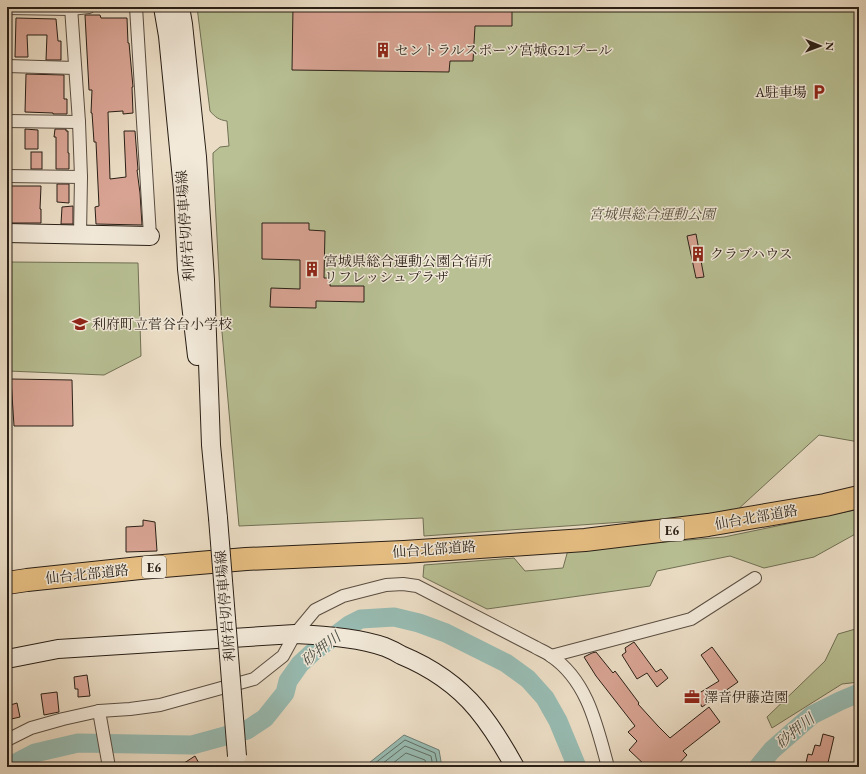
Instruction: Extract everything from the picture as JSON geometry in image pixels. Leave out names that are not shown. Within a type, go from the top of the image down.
[{"type":"highway","name":"仙台北部道路","points":[[7,583],[140,568],[246,559],[404,552],[585,540],[708,526],[825,505],[859,497]]},
{"type":"main road","name":"利府岩切停車場線","points":[[164,7],[182,190],[187,269],[203,406],[211,445]]},
{"type":"main road","name":"利府岩切停車場線","points":[[180,7],[197,157],[205,280],[211,445],[237,761]]},
{"type":"main road","points":[[7,233],[150,236]]},
{"type":"main road","points":[[7,659],[58,648],[301,635],[351,639],[385,647],[432,670],[447,681],[477,708],[499,738],[515,767]]},
{"type":"street","points":[[7,8],[88,7]]},
{"type":"street","points":[[136,7],[150,236]]},
{"type":"street","points":[[71,8],[79,122],[81,177],[80,234]]},
{"type":"street","points":[[7,66],[75,68]]},
{"type":"street","points":[[7,121],[79,122]]},
{"type":"street","points":[[7,176],[81,177]]},
{"type":"street","points":[[551,656],[690,619],[755,578]]},
{"type":"street","points":[[7,740],[31,728],[63,719],[99,711],[160,705],[254,679],[283,656],[301,635],[315,610],[343,596],[386,585],[403,584],[417,586],[551,656],[570,672],[581,688],[593,712],[608,767]]},
{"type":"street","points":[[99,711],[109,767]]},
{"type":"green space","name":"宮城県総合運動公園","points":[[197,7],[859,7],[859,442],[819,435],[735,512],[680,518],[424,536],[423,518],[239,526],[222,332],[213,161],[213,153],[220,147],[229,146],[227,121],[217,118],[210,111]]},
{"type":"green space","points":[[9,262],[138,263],[141,356],[104,375],[8,371]]},
{"type":"green space","points":[[859,509],[859,532],[814,557],[764,568],[730,556],[657,571],[650,586],[487,609],[423,577],[424,565],[514,558],[525,571],[563,568],[568,550],[724,537]]},
{"type":"green space","points":[[859,628],[859,682],[842,684],[772,728],[767,717],[825,661],[838,634]]},
{"type":"water","points":[[404,735],[439,750],[442,767],[364,767]]},
{"type":"building","name":"セントラルスポーツ宮城G21プール","points":[[293,7],[512,7],[512,26],[475,26],[473,61],[450,61],[449,72],[292,70]]},
{"type":"building","points":[[85,15],[100,15],[101,18],[127,18],[133,87],[133,113],[123,114],[123,111],[108,112],[110,179],[126,177],[124,131],[135,131],[142,225],[96,224],[95,207],[99,206],[96,142],[94,142],[91,113],[92,90],[89,90]]},
{"type":"building","points":[[16,18],[56,19],[58,41],[61,41],[61,60],[46,60],[47,35],[27,35],[28,57],[15,57]]},
{"type":"building","points":[[26,74],[64,75],[64,99],[67,99],[67,114],[25,112]]},
{"type":"building","points":[[25,129],[38,130],[38,149],[25,149]]},
{"type":"building","points":[[55,129],[66,129],[66,131],[68,131],[69,169],[56,169]]},
{"type":"building","points":[[31,152],[42,152],[42,169],[31,169]]},
{"type":"building","points":[[57,184],[69,184],[69,203],[57,202]]},
{"type":"building","points":[[7,186],[41,186],[41,223],[7,223]]},
{"type":"building","points":[[73,206],[73,224],[61,224],[62,207]]},
{"type":"building","name":"宮城県総合運動公園合宿所 リフレッシュプラザ","points":[[262,223],[309,223],[309,230],[325,231],[324,278],[330,278],[330,286],[364,286],[364,302],[316,301],[316,308],[270,307],[271,288],[300,289],[300,260],[262,259]]},
{"type":"building","name":"クラブハウス","points":[[696,234],[704,277],[696,278],[687,236]]},
{"type":"building","points":[[11,379],[72,380],[73,426],[14,426]]},
{"type":"building","points":[[143,520],[155,522],[157,551],[126,552],[126,527],[143,526]]},
{"type":"building","points":[[634,642],[656,672],[661,669],[668,678],[657,687],[647,673],[637,679],[622,655],[626,652],[625,648]]},
{"type":"building","points":[[712,647],[738,682],[702,707],[696,695],[719,681],[701,655]]},
{"type":"building","points":[[596,652],[613,673],[615,671],[639,703],[638,704],[670,738],[709,707],[720,722],[683,751],[687,755],[676,767],[647,767],[629,750],[637,741],[628,732],[635,726],[596,676],[584,657]]},
{"type":"building","points":[[87,675],[90,696],[78,697],[78,689],[75,689],[74,677]]},
{"type":"building","points":[[57,692],[59,712],[44,715],[41,694]]},
{"type":"building","points":[[17,703],[20,717],[7,720],[7,706]]},
{"type":"building","points":[[823,734],[834,737],[827,767],[805,767],[808,754],[812,755],[815,745],[820,746]]},
{"type":"building","points":[[195,756],[201,767],[178,767]]},
{"type":"waterway","name":"砂押川","points":[[8,767],[35,753],[78,743],[192,745],[247,730],[265,718],[285,693],[288,681],[300,664],[312,653],[349,625],[361,619],[394,617],[419,623],[446,633],[506,663],[528,679],[545,698],[558,721],[577,767]]},
{"type":"waterway","name":"砂押川","points":[[758,767],[772,750],[812,715],[859,693]]},
{"type":"place","name":"セントラルスポーツ宮城G21プール","points":[[383,50]]},
{"type":"place","name":"A駐車場","points":[[819,92]]},
{"type":"place","name":"クラブハウス","points":[[698,254]]},
{"type":"place","name":"宮城県総合運動公園合宿所 リフレッシュプラザ","points":[[312,269]]},
{"type":"place","name":"利府町立菅谷台小学校","points":[[80,324]]},
{"type":"place","name":"澤音伊藤造園","points":[[692,697]]}]
